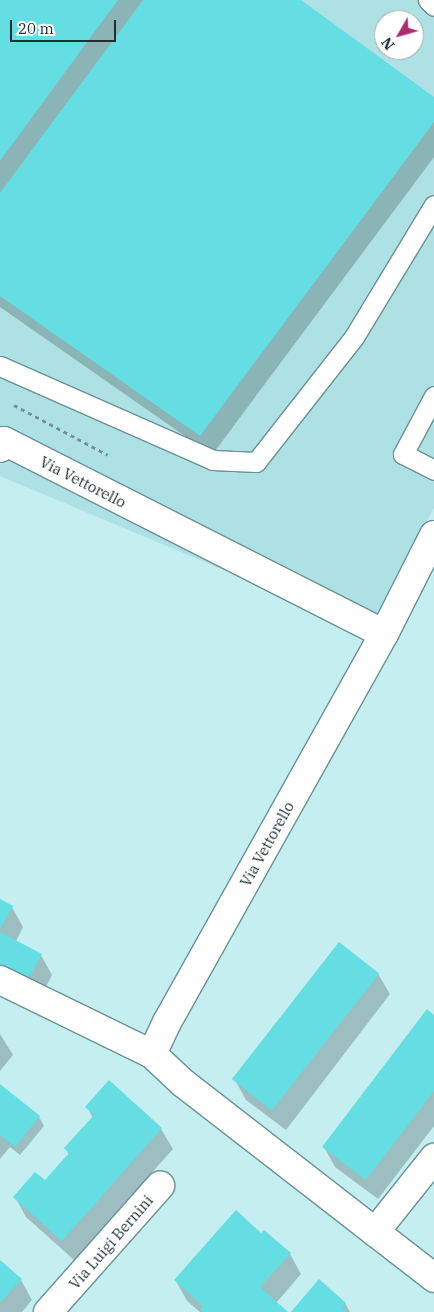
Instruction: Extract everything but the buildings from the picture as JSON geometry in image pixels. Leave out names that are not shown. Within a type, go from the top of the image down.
[{"type":"street","name":"Via Vettorello","points":[[1,443],[384,634]]},
{"type":"street","name":"Via Vettorello","points":[[152,1054],[167,1022],[384,634],[434,536]]},
{"type":"street","points":[[0,980],[152,1054],[183,1083],[434,1278]]},
{"type":"street","points":[[375,1232],[434,1158]]},
{"type":"street","name":"Via Luigi Bernini","points":[[62,1307],[160,1186]]},
{"type":"lane","points":[[428,0],[434,6]]},
{"type":"lane","points":[[0,366],[213,460],[256,462],[354,337],[434,205]]},
{"type":"lane","points":[[434,396],[403,454],[434,470]]},
{"type":"path","points":[[9,403],[113,457]]},
{"type":"shaded area","points":[[0,0],[434,0],[434,508],[369,631],[0,476]]}]
